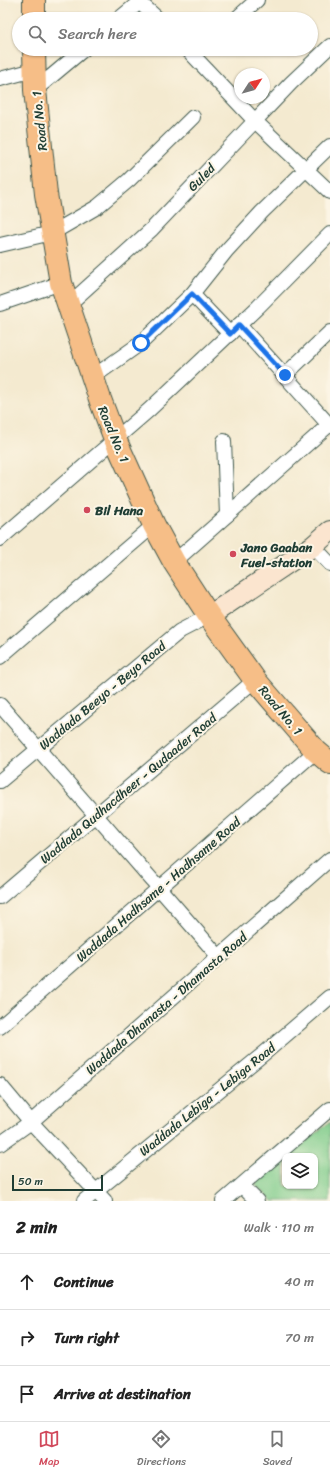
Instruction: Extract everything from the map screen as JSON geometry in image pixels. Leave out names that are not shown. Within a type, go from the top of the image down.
[{"type":"highway","points":[[34,0],[34,12]]},
{"type":"highway","name":"Road No. 1","points":[[35,70],[46,194],[61,283],[115,439],[154,525],[174,562],[255,680],[323,757]]},
{"type":"street","points":[[244,12],[257,0]]},
{"type":"street","points":[[128,12],[140,1],[151,12]]},
{"type":"street","name":"Guled","points":[[68,305],[152,229],[291,83],[330,46]]},
{"type":"street","points":[[0,80],[35,70],[68,56]]},
{"type":"street","points":[[199,56],[255,122],[330,192]]},
{"type":"street","points":[[0,245],[52,233],[97,207],[130,180],[193,117]]},
{"type":"street","points":[[93,377],[141,343],[192,294],[227,250],[262,212],[330,146]]},
{"type":"street","points":[[0,539],[149,410],[235,329],[330,234]]},
{"type":"street","points":[[0,304],[61,283]]},
{"type":"street","points":[[174,562],[330,425],[285,375],[235,329],[192,294]]},
{"type":"street","points":[[285,375],[330,332]]},
{"type":"street","points":[[224,441],[227,516]]},
{"type":"street","points":[[0,657],[154,525]]},
{"type":"street","points":[[210,616],[313,546],[330,531]]},
{"type":"street","points":[[313,546],[330,564]]},
{"type":"street","name":"Waddada Beeyo - Beyo Road","points":[[0,781],[180,631],[210,616]]},
{"type":"street","name":"Waddada Qudhacdheer - Qudaader Road","points":[[0,897],[255,680]]},
{"type":"street","points":[[0,705],[39,748],[219,957]]},
{"type":"street","name":"Waddada Hadhsame - Hadhsame Road","points":[[0,1027],[159,888],[323,757]]},
{"type":"street","name":"Waddada Dhamasta - Dhamasta Road","points":[[0,1144],[31,1122],[330,859]]},
{"type":"street","name":"Waddada Lebiga - Lebiga Road","points":[[84,1201],[100,1196],[330,997]]},
{"type":"street","points":[[0,1085],[31,1122],[100,1196]]},
{"type":"street","points":[[223,1201],[330,1109]]},
{"type":"street","points":[[242,1186],[256,1201]]},
{"type":"green space","points":[[330,1122],[330,1201],[273,1201],[255,1185],[262,1177],[282,1161],[282,1189],[318,1189],[318,1153],[292,1153]]},
{"type":"place","name":"Bil Hana","points":[[87,510]]},
{"type":"place","name":"Jano Gaaban Fuel-station","points":[[233,554]]},
{"type":"route","points":[[141,343],[192,294],[230,334],[239,325],[285,375]]}]
